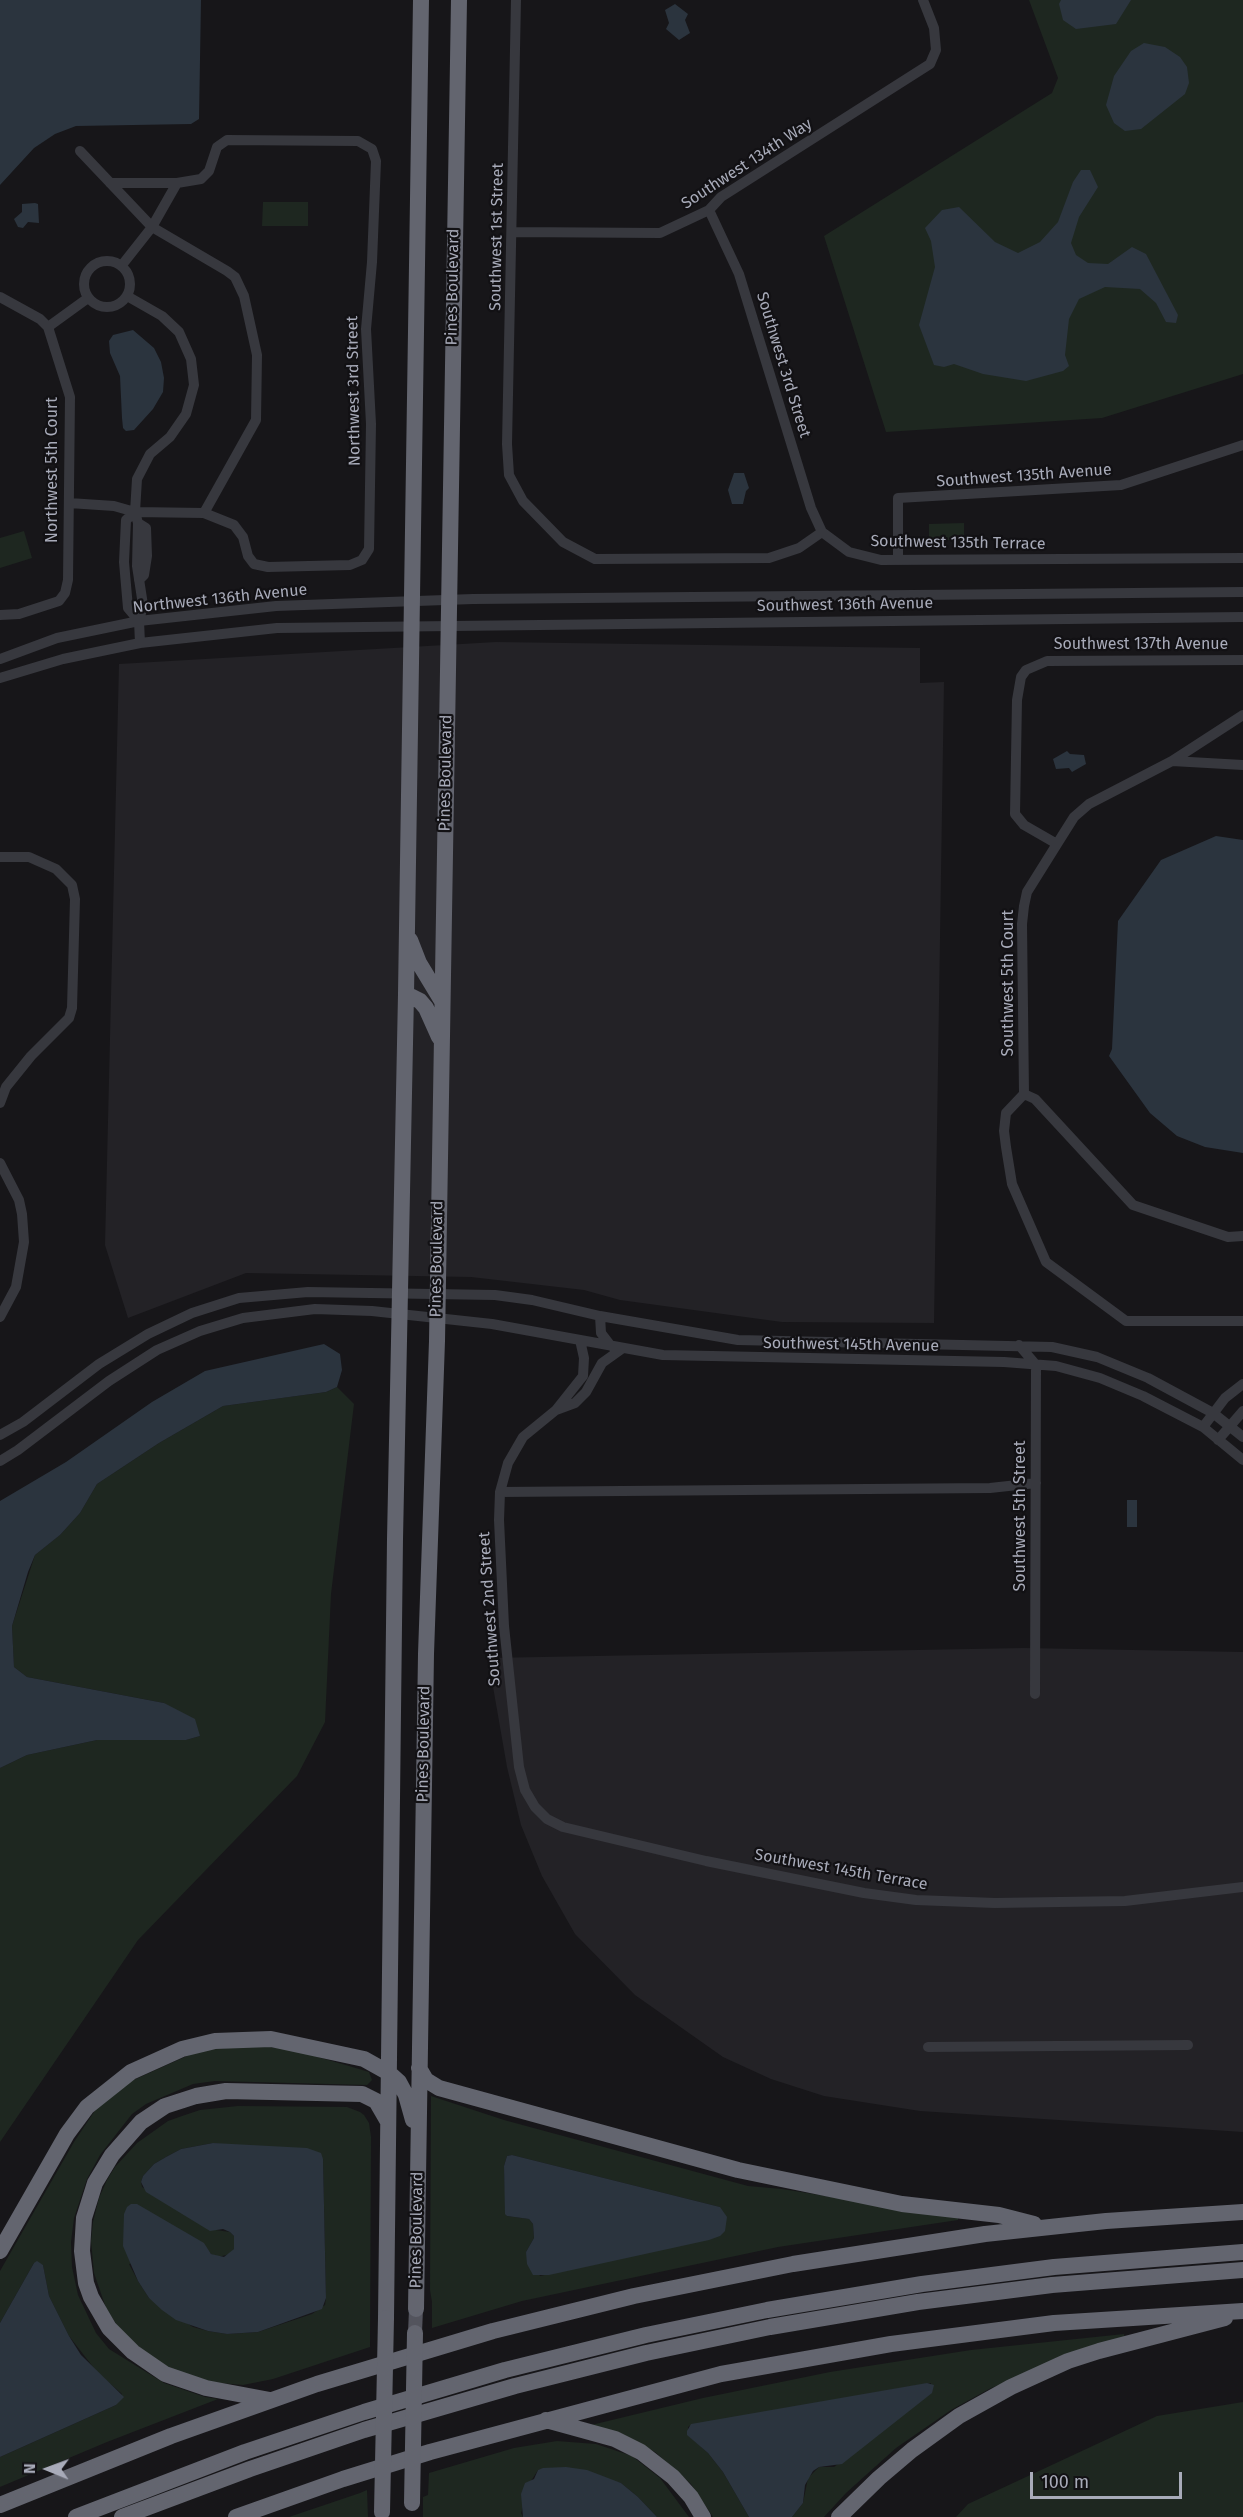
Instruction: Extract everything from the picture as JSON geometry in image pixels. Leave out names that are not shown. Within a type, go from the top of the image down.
[{"type":"highway","name":"Pines Boulevard","points":[[382,2514],[421,0]]},
{"type":"highway","name":"Pines Boulevard","points":[[416,2309],[426,1654],[436,1318],[459,0]]},
{"type":"highway","points":[[407,931],[419,963],[442,1001]]},
{"type":"highway","points":[[406,994],[420,1001],[426,1008],[441,1041]]},
{"type":"highway","points":[[0,2251],[76,2120],[87,2107],[117,2082],[156,2059],[182,2049],[215,2041],[271,2039],[364,2059],[389,2073],[399,2082],[406,2095],[418,2139]]},
{"type":"highway","points":[[419,2068],[426,2080],[439,2088],[738,2170],[902,2204],[999,2215],[1044,2227]]},
{"type":"highway","points":[[271,2400],[206,2388],[165,2374],[133,2352],[110,2328],[91,2297],[83,2266],[84,2218],[95,2183],[112,2155],[141,2122],[165,2106],[196,2096],[226,2091],[362,2094],[376,2101],[387,2121]]},
{"type":"highway","points":[[0,2505],[120,2455],[271,2400],[482,2334],[645,2294],[866,2251],[1044,2227],[1243,2212]]},
{"type":"highway","points":[[76,2517],[175,2477],[354,2415],[505,2370],[646,2335],[789,2306],[981,2276],[1123,2261],[1243,2252]]},
{"type":"highway","points":[[122,2517],[250,2469],[364,2430],[470,2398],[646,2353],[770,2327],[918,2302],[1064,2284],[1243,2270]]},
{"type":"highway","points":[[236,2517],[343,2479],[545,2420],[722,2374],[891,2344],[1054,2323],[1243,2312]]},
{"type":"highway","points":[[839,2517],[912,2450],[959,2416],[1011,2387],[1068,2361],[1099,2350],[1197,2327],[1243,2312]]},
{"type":"highway","name":"Pines Boulevard","points":[[412,2510],[415,2333]]},
{"type":"highway","points":[[545,2420],[615,2439],[640,2452],[673,2477],[691,2497],[703,2517]]},
{"type":"main road","name":"Pines Boulevard","points":[[415,2333],[416,2309]]},
{"type":"street","name":"Southwest 1st Street","points":[[516,0],[507,444],[509,475],[516,492],[563,542],[579,553],[595,559],[768,558],[800,548],[822,532]]},
{"type":"street","name":"Southwest 134th Way","points":[[513,232],[660,233],[710,210],[721,197],[930,64],[936,50],[933,28],[923,0]]},
{"type":"street","name":"Northwest 3rd Street","points":[[177,183],[201,178],[209,171],[217,147],[227,140],[358,141],[372,149],[376,161],[372,262],[366,329],[371,424],[369,549],[362,560],[350,566],[268,567],[254,564],[248,556],[243,537],[234,525],[204,513]]},
{"type":"street","points":[[80,151],[152,227],[235,277],[243,296],[257,355],[256,420],[204,513],[137,517],[126,520],[124,576],[128,608],[139,621]]},
{"type":"street","points":[[110,183],[177,183],[152,227],[122,265]]},
{"type":"street","name":"Southwest 3rd Street","points":[[710,210],[739,274],[811,508],[822,532]]},
{"type":"street","points":[[101,261],[116,261],[122,265],[129,276],[127,296],[115,306],[108,307],[100,306],[88,298],[83,283],[88,269],[101,261]]},
{"type":"street","points":[[127,296],[162,316],[179,332],[191,359],[194,385],[186,414],[170,437],[150,454],[137,479],[137,544],[143,605],[139,621],[140,643]]},
{"type":"street","points":[[1,300],[40,319],[48,327],[88,298]]},
{"type":"street","name":"Northwest 5th Court","points":[[0,615],[19,614],[59,601],[65,593],[68,580],[70,397],[48,327]]},
{"type":"street","name":"Southwest 135th Avenue","points":[[898,560],[898,498],[1121,485],[1243,445]]},
{"type":"street","points":[[69,503],[114,506],[137,517],[146,528],[147,556],[144,575],[139,580]]},
{"type":"street","name":"Southwest 135th Terrace","points":[[822,532],[836,544],[859,556],[881,560],[1243,558]]},
{"type":"street","points":[[124,544],[137,544]]},
{"type":"street","name":"Southwest 136th Avenue","points":[[449,600],[1243,592]]},
{"type":"street","name":"Northwest 136th Avenue","points":[[0,659],[57,638],[139,621],[276,606],[449,600]]},
{"type":"street","name":"Southwest 136th Avenue","points":[[448,626],[1243,617]]},
{"type":"street","name":"Northwest 136th Avenue","points":[[0,678],[63,659],[140,643],[277,628],[448,626]]},
{"type":"street","name":"Southwest 137th Avenue","points":[[1057,844],[1024,825],[1015,814],[1017,688],[1026,670],[1047,661],[1243,660]]},
{"type":"street","name":"Southwest 5th Court","points":[[1024,1094],[1022,924],[1027,892],[1074,817],[1089,804],[1172,761],[1243,715]]},
{"type":"street","points":[[1172,761],[1243,765]]},
{"type":"street","points":[[0,857],[29,857],[56,869],[72,885],[75,899],[72,1008],[69,1018],[31,1056],[6,1086],[0,1103]]},
{"type":"street","points":[[1243,1236],[1228,1237],[1133,1205],[1035,1100],[1024,1094],[1006,1113],[1006,1147],[1012,1184],[1046,1262],[1126,1321],[1243,1321]]},
{"type":"street","points":[[0,1163],[19,1200],[24,1242],[16,1287],[0,1317]]},
{"type":"street","name":"Southwest 145th Avenue","points":[[0,1435],[23,1422],[99,1364],[148,1334],[192,1313],[239,1298],[308,1292],[495,1295],[532,1300],[600,1316],[738,1340],[1052,1347],[1097,1358],[1148,1378],[1213,1413],[1243,1437]]},
{"type":"street","name":"Southwest 145th Avenue","points":[[0,1461],[18,1450],[110,1380],[157,1350],[200,1331],[243,1318],[315,1309],[400,1314],[492,1324],[663,1355],[1036,1365],[1070,1369],[1100,1378],[1143,1396],[1203,1427],[1243,1460]]},
{"type":"street","points":[[600,1316],[601,1333],[611,1346]]},
{"type":"street","name":"Southwest 2nd Street","points":[[548,1819],[535,1808],[525,1790],[519,1767],[504,1626],[499,1520],[500,1492],[508,1463],[523,1437],[556,1410],[583,1376],[584,1358],[580,1340]]},
{"type":"street","points":[[1019,1345],[1036,1365]]},
{"type":"street","name":"Southwest 2nd Street","points":[[556,1410],[575,1403],[586,1392],[602,1363],[623,1348]]},
{"type":"street","name":"Southwest 5th Street","points":[[1035,1694],[1036,1365]]},
{"type":"street","points":[[1203,1427],[1225,1398],[1243,1384]]},
{"type":"street","points":[[1218,1440],[1243,1411]]},
{"type":"street","points":[[500,1492],[990,1488],[1036,1483]]},
{"type":"street","name":"Southwest 145th Terrace","points":[[548,1819],[563,1827],[712,1863],[864,1893],[916,1900],[995,1903],[1104,1901],[1166,1897],[1243,1887]]},
{"type":"street","points":[[928,2047],[1188,2045]]},
{"type":"shaded area","points":[[0,0],[201,0],[199,119],[191,124],[76,126],[55,134],[34,148],[0,185]]},
{"type":"shaded area","points":[[1029,0],[1243,0],[1243,374],[1102,418],[886,432],[824,236],[1052,93],[1058,78]]},
{"type":"shaded area","points":[[1061,0],[1131,0],[1116,24],[1076,29],[1063,20],[1059,4]]},
{"type":"shaded area","points":[[675,4],[688,14],[685,20],[690,33],[679,40],[666,29],[669,23],[665,10]]},
{"type":"shaded area","points":[[1144,43],[1165,47],[1180,57],[1187,67],[1189,83],[1185,94],[1141,129],[1125,131],[1114,123],[1106,105],[1114,76],[1131,51]]},
{"type":"shaded area","points":[[1081,170],[1090,170],[1098,187],[1079,217],[1071,243],[1076,255],[1088,263],[1108,264],[1132,247],[1146,254],[1178,315],[1176,323],[1166,322],[1156,303],[1140,289],[1105,287],[1079,299],[1069,319],[1065,355],[1069,366],[1063,371],[1026,381],[983,374],[954,364],[944,367],[934,365],[919,325],[935,267],[931,241],[925,228],[942,210],[959,207],[995,242],[1018,253],[1040,242],[1058,222],[1073,182]]},
{"type":"shaded area","points":[[263,202],[308,202],[308,226],[262,226]]},
{"type":"shaded area","points":[[22,204],[38,204],[39,223],[28,222],[23,228],[18,227],[14,219],[22,212]]},
{"type":"shaded area","points":[[133,330],[154,348],[161,362],[164,378],[163,392],[153,409],[134,430],[126,431],[123,428],[120,376],[110,353],[109,341],[113,335]]},
{"type":"shaded area","points":[[734,473],[744,473],[749,488],[743,504],[732,504],[728,490]]},
{"type":"shaded area","points":[[964,523],[964,540],[929,540],[929,524]]},
{"type":"shaded area","points":[[24,531],[32,558],[0,568],[0,538]]},
{"type":"shaded area","points":[[496,642],[920,648],[920,683],[944,682],[934,1323],[782,1322],[620,1300],[584,1290],[471,1277],[246,1273],[128,1318],[105,1245],[119,664]]},
{"type":"shaded area","points":[[1067,751],[1070,754],[1084,755],[1086,764],[1072,772],[1069,768],[1056,769],[1053,759]]},
{"type":"shaded area","points":[[1216,836],[1243,840],[1243,1153],[1205,1147],[1177,1136],[1150,1113],[1109,1056],[1112,1049],[1118,921],[1161,860]]},
{"type":"shaded area","points":[[324,1344],[340,1354],[342,1370],[337,1387],[326,1392],[223,1406],[159,1443],[97,1484],[80,1513],[60,1535],[35,1555],[28,1572],[12,1626],[14,1667],[27,1677],[164,1703],[195,1719],[200,1736],[186,1740],[97,1740],[27,1755],[0,1768],[0,1501],[66,1462],[152,1402],[205,1371]]},
{"type":"shaded area","points":[[337,1387],[354,1404],[331,1594],[325,1722],[297,1776],[138,1940],[0,2142],[0,1768],[27,1755],[97,1740],[186,1740],[200,1736],[164,1703],[27,1677],[14,1667],[12,1626],[35,1555],[60,1535],[80,1513],[97,1484],[159,1443],[223,1406],[326,1392]]},
{"type":"shaded area","points":[[1127,1500],[1137,1500],[1137,1527],[1127,1527]]},
{"type":"shaded area","points":[[1024,1648],[1243,1652],[1243,2132],[920,2111],[824,2096],[771,2079],[723,2057],[635,1995],[575,1934],[542,1876],[521,1825],[507,1767],[488,1658]]},
{"type":"shaded area","points":[[253,2045],[294,2050],[349,2066],[369,2072],[372,2080],[367,2085],[215,2081],[193,2084],[146,2104],[132,2114],[100,2155],[87,2179],[74,2218],[71,2242],[72,2267],[78,2295],[96,2333],[109,2349],[164,2383],[218,2399],[0,2487],[0,2457],[116,2405],[122,2394],[97,2372],[69,2336],[49,2296],[43,2265],[34,2263],[0,2323],[0,2271],[74,2142],[98,2106],[129,2082],[198,2051]]},
{"type":"shaded area","points":[[431,2096],[504,2120],[748,2186],[782,2189],[958,2217],[958,2220],[778,2247],[522,2301],[432,2328],[430,2290]],"holes":[[[512,2155],[720,2207],[596,2264],[540,2276],[526,2252],[534,2238],[533,2224],[529,2219],[506,2214],[504,2166],[507,2156]]]},
{"type":"shaded area","points":[[238,2106],[347,2107],[364,2115],[369,2123],[371,2137],[370,2347],[273,2379],[243,2385],[209,2382],[179,2373],[145,2354],[118,2327],[106,2308],[94,2273],[91,2241],[99,2198],[115,2167],[137,2143],[168,2121],[200,2110]],"holes":[[[213,2143],[323,2159],[325,2305],[312,2314],[258,2332],[227,2334],[193,2327],[149,2298],[129,2264],[203,2243],[211,2254],[218,2257],[230,2254],[234,2249],[234,2236],[230,2232],[216,2230],[142,2187],[143,2176],[154,2164],[181,2149]]]},
{"type":"shaded area","points":[[213,2143],[307,2148],[321,2153],[326,2298],[322,2309],[258,2332],[227,2334],[208,2331],[176,2320],[149,2298],[138,2281],[123,2246],[124,2214],[131,2204],[137,2204],[204,2243],[211,2254],[224,2257],[234,2249],[234,2236],[230,2232],[223,2229],[210,2231],[146,2192],[141,2182],[143,2176],[154,2164],[166,2157],[181,2149]]},
{"type":"shaded area","points":[[512,2155],[720,2207],[727,2217],[725,2231],[720,2236],[709,2240],[549,2275],[533,2275],[527,2264],[526,2252],[534,2238],[533,2224],[529,2219],[505,2214],[504,2166],[507,2156]]},
{"type":"shaded area","points":[[37,2261],[43,2265],[49,2296],[81,2355],[124,2397],[116,2405],[0,2457],[0,2323]]},
{"type":"shaded area","points":[[1124,2334],[1125,2338],[991,2388],[951,2410],[896,2448],[846,2493],[824,2517],[792,2517],[803,2503],[808,2478],[819,2467],[834,2467],[931,2393],[931,2383],[688,2427],[688,2435],[708,2453],[723,2472],[749,2517],[713,2517],[691,2484],[655,2452],[620,2433],[583,2427],[703,2398],[830,2372],[971,2350]]},
{"type":"shaded area","points":[[927,2383],[934,2385],[932,2393],[842,2464],[819,2467],[813,2471],[805,2485],[803,2503],[792,2517],[749,2517],[723,2472],[708,2453],[687,2435],[691,2424]]},
{"type":"shaded area","points":[[1243,2402],[1243,2517],[956,2517],[968,2504],[1157,2416]]},
{"type":"shaded area","points":[[557,2441],[596,2444],[632,2456],[660,2478],[689,2517],[657,2517],[621,2483],[554,2468],[538,2470],[531,2481],[521,2513],[523,2517],[423,2517],[423,2497],[428,2495],[429,2473],[514,2448]]},
{"type":"shaded area","points":[[566,2467],[587,2470],[621,2483],[657,2517],[523,2517],[521,2494],[525,2483],[534,2479],[538,2470],[543,2468]]},
{"type":"shaded area","points":[[367,2490],[368,2517],[289,2517],[360,2493]]}]
